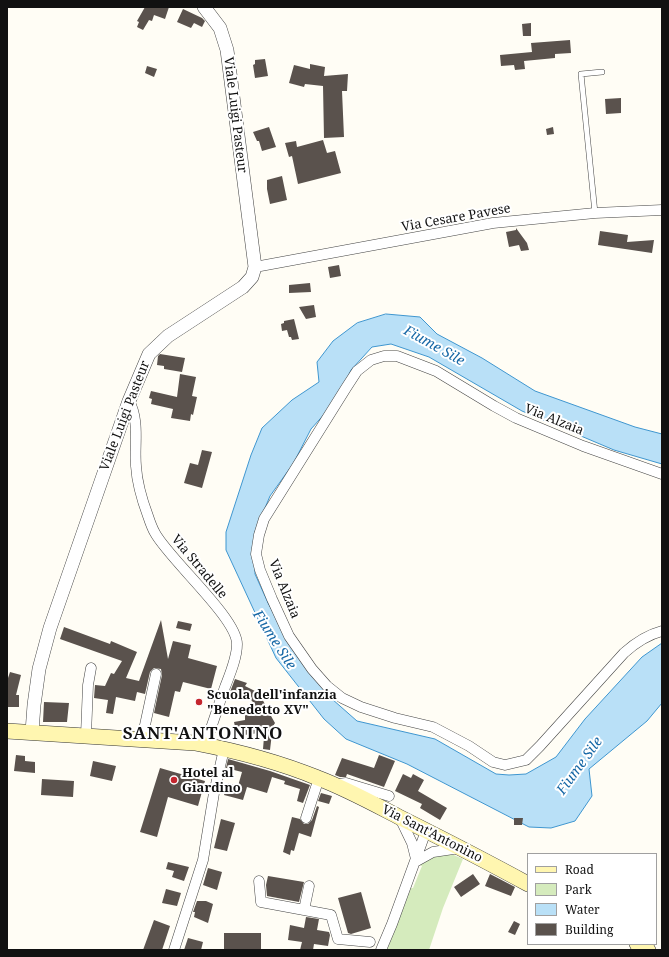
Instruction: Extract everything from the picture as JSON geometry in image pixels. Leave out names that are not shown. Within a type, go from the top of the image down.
[{"type":"main road","name":"Via Sant'Antonino","points":[[7,731],[189,742],[224,749],[296,770],[335,785],[461,848],[527,883]]},
{"type":"main road","points":[[639,945],[648,950]]},
{"type":"street","name":"Viale Luigi Pasteur","points":[[32,732],[39,669],[50,628],[129,401],[149,354],[168,336],[243,287],[252,277],[256,267],[227,50],[220,28],[204,7]]},
{"type":"street","name":"Via Cesare Pavese","points":[[256,267],[493,224],[595,213],[662,210]]},
{"type":"street","name":"Via Alzaia","points":[[662,474],[583,446],[516,418],[436,371],[397,356],[384,356],[371,360],[357,371],[346,388],[264,519],[259,535],[256,554],[260,570],[289,636],[312,669],[327,686],[342,698],[361,707],[395,718],[433,727],[469,746],[493,762],[505,765],[526,760],[624,653],[635,643],[647,636],[662,631]]},
{"type":"street","name":"Via Stradelle","points":[[129,401],[136,421],[136,458],[138,478],[141,495],[151,526],[163,545],[221,613],[232,628],[237,643],[232,667],[205,745]]},
{"type":"street","points":[[86,735],[88,685],[91,668]]},
{"type":"street","points":[[142,739],[156,674]]},
{"type":"street","points":[[174,950],[203,860],[214,793],[224,749]]},
{"type":"street","points":[[306,818],[319,778]]},
{"type":"street","name":"Via Sant'Antonino","points":[[335,785],[346,782],[389,796]]},
{"type":"street","points":[[399,817],[412,843],[416,860]]},
{"type":"street","points":[[381,950],[426,831]]},
{"type":"street","points":[[416,860],[433,852],[461,848]]},
{"type":"street","points":[[259,881],[261,902],[331,915],[338,939],[370,942]]},
{"type":"street","points":[[304,910],[309,886]]},
{"type":"lane","points":[[595,213],[581,74],[602,72]]},
{"type":"green space","points":[[449,853],[463,859],[443,908],[429,950],[387,950],[411,888],[413,888],[422,866],[419,865],[428,857]]},
{"type":"water","name":"Fiume Sile","points":[[386,314],[420,317],[437,334],[482,358],[535,391],[635,427],[662,434],[662,464],[614,450],[522,411],[429,357],[391,344],[372,347],[351,370],[337,400],[311,429],[293,464],[270,496],[255,532],[255,574],[268,603],[297,656],[332,699],[357,721],[435,739],[496,774],[526,774],[556,757],[585,719],[642,657],[662,643],[662,703],[647,721],[589,769],[592,796],[575,821],[551,828],[529,827],[407,764],[346,739],[324,719],[276,658],[226,550],[226,532],[251,455],[262,428],[292,400],[319,382],[317,362],[333,341],[357,323]]},
{"type":"building","points":[[145,7],[169,7],[165,19],[154,15],[152,21],[149,20],[143,30],[137,27],[139,22],[137,21]]},
{"type":"building","points":[[183,9],[202,18],[205,21],[202,27],[194,23],[191,28],[177,22]]},
{"type":"building","points":[[531,23],[531,36],[523,36],[522,24]]},
{"type":"building","points":[[570,40],[571,53],[555,54],[555,58],[524,61],[525,69],[515,70],[514,65],[501,66],[500,55],[532,52],[531,43]]},
{"type":"building","points":[[265,59],[268,76],[255,78],[253,65],[255,64],[255,60]]},
{"type":"building","points":[[310,64],[325,67],[324,76],[348,74],[347,91],[342,91],[344,137],[324,138],[323,86],[305,84],[304,87],[289,83],[294,65],[310,69]]},
{"type":"building","points":[[147,66],[157,69],[154,77],[145,73]]},
{"type":"building","points":[[621,98],[621,113],[606,114],[605,99]]},
{"type":"building","points":[[269,127],[276,147],[262,151],[259,141],[257,141],[253,132]]},
{"type":"building","points":[[553,127],[554,134],[547,135],[546,129]]},
{"type":"building","points":[[323,140],[327,153],[335,151],[341,173],[298,184],[292,156],[289,157],[285,143],[296,141],[297,147]]},
{"type":"building","points":[[282,176],[287,200],[270,204],[267,180]]},
{"type":"building","points":[[516,228],[527,243],[529,250],[521,251],[519,245],[509,247],[506,232],[516,230]]},
{"type":"building","points":[[600,231],[628,235],[627,242],[654,240],[652,253],[598,245]]},
{"type":"building","points":[[339,265],[341,276],[330,278],[328,267]]},
{"type":"building","points":[[310,283],[311,292],[289,293],[289,285]]},
{"type":"building","points":[[314,305],[316,317],[306,319],[299,307]]},
{"type":"building","points":[[294,319],[299,339],[292,340],[291,337],[289,337],[287,330],[282,331],[281,324],[284,323],[284,321]]},
{"type":"building","points":[[160,354],[185,358],[182,372],[164,369],[164,366],[157,365],[158,356]]},
{"type":"building","points":[[180,374],[196,377],[192,396],[197,397],[190,421],[171,418],[173,409],[151,404],[152,399],[149,398],[151,391],[177,397]]},
{"type":"building","points":[[202,450],[212,452],[202,488],[184,483],[190,463],[198,465]]},
{"type":"building","points":[[161,620],[168,659],[173,641],[191,645],[188,658],[217,666],[211,689],[183,682],[180,692],[175,691],[169,717],[154,713],[162,675],[161,669],[154,668],[150,672],[145,694],[137,692],[135,701],[116,697],[113,714],[106,713],[108,700],[94,698],[95,685],[105,686],[111,673],[114,674],[122,661],[60,639],[64,627],[110,644],[111,641],[137,652],[126,678],[139,681]]},
{"type":"building","points":[[178,621],[192,624],[190,631],[176,628]]},
{"type":"building","points":[[10,672],[21,675],[16,695],[19,695],[19,707],[7,707],[7,678]]},
{"type":"building","points":[[235,679],[247,683],[245,686],[259,693],[268,710],[272,712],[271,716],[275,723],[272,728],[270,750],[263,749],[264,737],[259,738],[259,733],[237,736],[234,722],[245,720],[245,715],[255,713],[254,703],[250,699],[230,692]]},
{"type":"building","points":[[44,702],[69,703],[67,722],[43,722]]},
{"type":"building","points":[[16,755],[25,756],[25,761],[35,762],[35,773],[14,771]]},
{"type":"building","points":[[379,755],[395,761],[384,787],[347,774],[346,777],[335,775],[342,758],[374,768]]},
{"type":"building","points":[[228,759],[270,771],[310,785],[303,803],[297,801],[300,789],[284,784],[285,781],[272,777],[267,793],[247,787],[243,800],[224,795],[228,783],[238,786],[242,772],[226,768]]},
{"type":"building","points":[[93,761],[116,766],[112,781],[90,776]]},
{"type":"building","points":[[160,768],[205,781],[198,806],[168,797],[157,837],[140,832]]},
{"type":"building","points":[[403,774],[411,778],[413,774],[424,780],[418,791],[447,808],[440,820],[420,808],[422,804],[395,791]]},
{"type":"building","points":[[42,779],[74,781],[73,797],[41,795]]},
{"type":"building","points":[[321,793],[332,796],[329,804],[318,801]]},
{"type":"building","points":[[317,806],[319,807],[311,837],[299,833],[294,851],[291,850],[290,855],[283,852],[292,817],[300,819],[304,824],[308,824],[312,820]]},
{"type":"building","points":[[514,818],[523,818],[522,825],[514,825]]},
{"type":"building","points":[[221,819],[235,823],[227,851],[214,848]]},
{"type":"building","points":[[168,862],[189,867],[184,881],[172,877],[174,871],[166,869]]},
{"type":"building","points":[[208,868],[222,872],[217,890],[203,885]]},
{"type":"building","points":[[473,874],[480,884],[461,897],[454,887]]},
{"type":"building","points":[[490,874],[515,887],[511,896],[485,886]]},
{"type":"building","points":[[268,876],[304,882],[299,902],[267,896],[266,885]]},
{"type":"building","points":[[166,889],[181,893],[177,906],[162,903]]},
{"type":"building","points":[[361,892],[371,928],[351,934],[348,933],[338,898]]},
{"type":"building","points":[[197,901],[206,901],[213,904],[208,923],[194,917],[195,912],[193,912]]},
{"type":"building","points":[[306,917],[319,919],[317,930],[329,932],[330,935],[328,946],[314,944],[313,950],[300,950],[302,942],[288,940],[290,925],[304,928]]},
{"type":"building","points":[[154,920],[170,926],[162,950],[143,950]]},
{"type":"building","points":[[514,921],[520,924],[515,935],[508,932]]},
{"type":"building","points":[[224,933],[261,933],[261,950],[224,950]]},
{"type":"building","points":[[188,938],[203,942],[201,950],[184,950]]},
{"type":"place","name":"Scuola dell'infanzia \"Benedetto XV\"","points":[[199,702]]},
{"type":"place","name":"Hotel al Giardino","points":[[174,780]]},
{"type":"district","name":"SANT'ANTONINO","points":[[203,734]]}]
